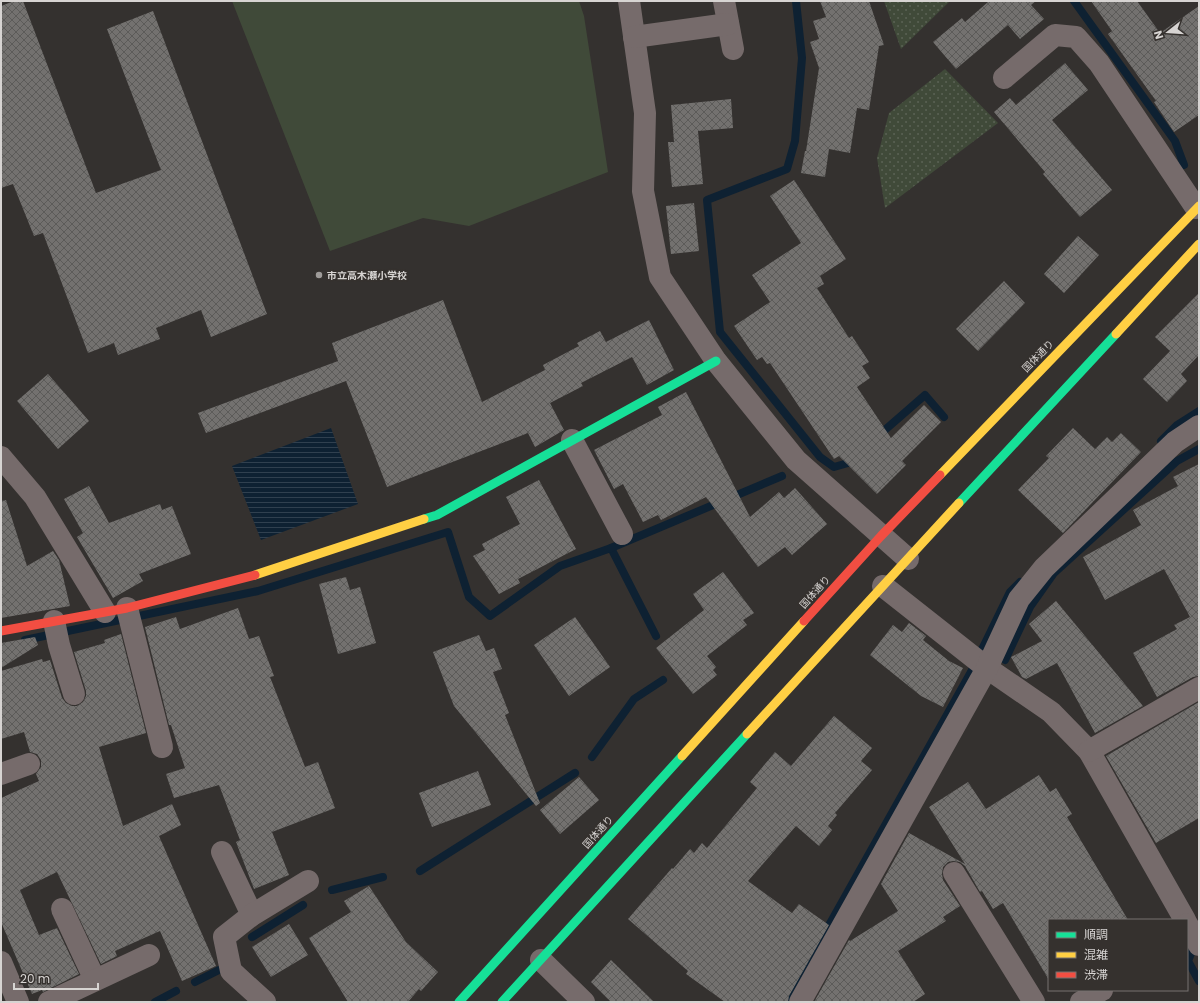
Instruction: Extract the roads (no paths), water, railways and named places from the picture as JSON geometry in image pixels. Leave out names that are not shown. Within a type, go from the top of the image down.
[{"type":"main road","name":"国体通り","points":[[458,1002],[881,536],[1197,207]]},
{"type":"main road","points":[[502,1002],[1199,244]]},
{"type":"main road","points":[[1,631],[127,608],[244,579],[436,515],[716,361]]},
{"type":"street","points":[[629,1],[644,113],[643,191],[660,277],[716,361],[796,460],[908,559]]},
{"type":"street","points":[[724,1],[733,49]]},
{"type":"street","points":[[634,37],[728,24]]},
{"type":"street","points":[[1004,78],[1055,35],[1076,38],[1099,63],[1197,207]]},
{"type":"street","points":[[800,1002],[987,668],[1019,599],[1044,568],[1175,442],[1199,426]]},
{"type":"street","points":[[572,440],[622,534]]},
{"type":"street","points":[[1,457],[35,497],[105,612]]},
{"type":"street","points":[[883,586],[967,653],[1050,712],[1089,751],[1182,919]]},
{"type":"street","points":[[127,608],[162,747]]},
{"type":"street","points":[[54,621],[59,646],[74,694]]},
{"type":"street","points":[[1089,751],[1199,688]]},
{"type":"street","points":[[1,774],[29,764]]},
{"type":"street","points":[[222,852],[252,915]]},
{"type":"street","points":[[954,873],[1034,1002]]},
{"type":"street","points":[[264,1002],[231,971],[224,937],[252,915],[308,881]]},
{"type":"street","points":[[62,909],[95,980]]},
{"type":"street","points":[[49,1002],[149,955]]},
{"type":"street","points":[[540,960],[584,1002]]},
{"type":"street","points":[[1,962],[18,1002]]},
{"type":"street","points":[[1081,1002],[1100,991]]},
{"type":"water","points":[[331,428],[358,504],[261,540],[232,466]]},
{"type":"waterway","points":[[796,1],[802,58],[795,141],[787,169],[707,200],[720,332],[820,457],[834,467],[848,463],[855,457]]},
{"type":"waterway","points":[[1074,1],[1175,141],[1184,165]]},
{"type":"waterway","points":[[878,436],[925,395],[944,417]]},
{"type":"waterway","points":[[1161,441],[1177,425],[1199,411]]},
{"type":"waterway","points":[[1005,660],[1030,607],[1054,573],[1177,461],[1199,449]]},
{"type":"waterway","points":[[25,640],[258,591],[448,532],[469,597],[490,616],[560,566],[611,548],[782,476]]},
{"type":"waterway","points":[[611,548],[656,636]]},
{"type":"waterway","points":[[786,1002],[971,672],[1010,592],[1020,582]]},
{"type":"waterway","points":[[592,757],[634,699],[663,680]]},
{"type":"waterway","points":[[420,871],[575,773]]},
{"type":"waterway","points":[[332,890],[383,877]]},
{"type":"waterway","points":[[252,937],[303,905]]},
{"type":"waterway","points":[[1195,944],[1188,961],[1199,981]]},
{"type":"waterway","points":[[195,982],[219,970]]},
{"type":"waterway","points":[[155,1002],[176,991]]},
{"type":"place","name":"市立高木瀬小学校","points":[[319,275]]}]
